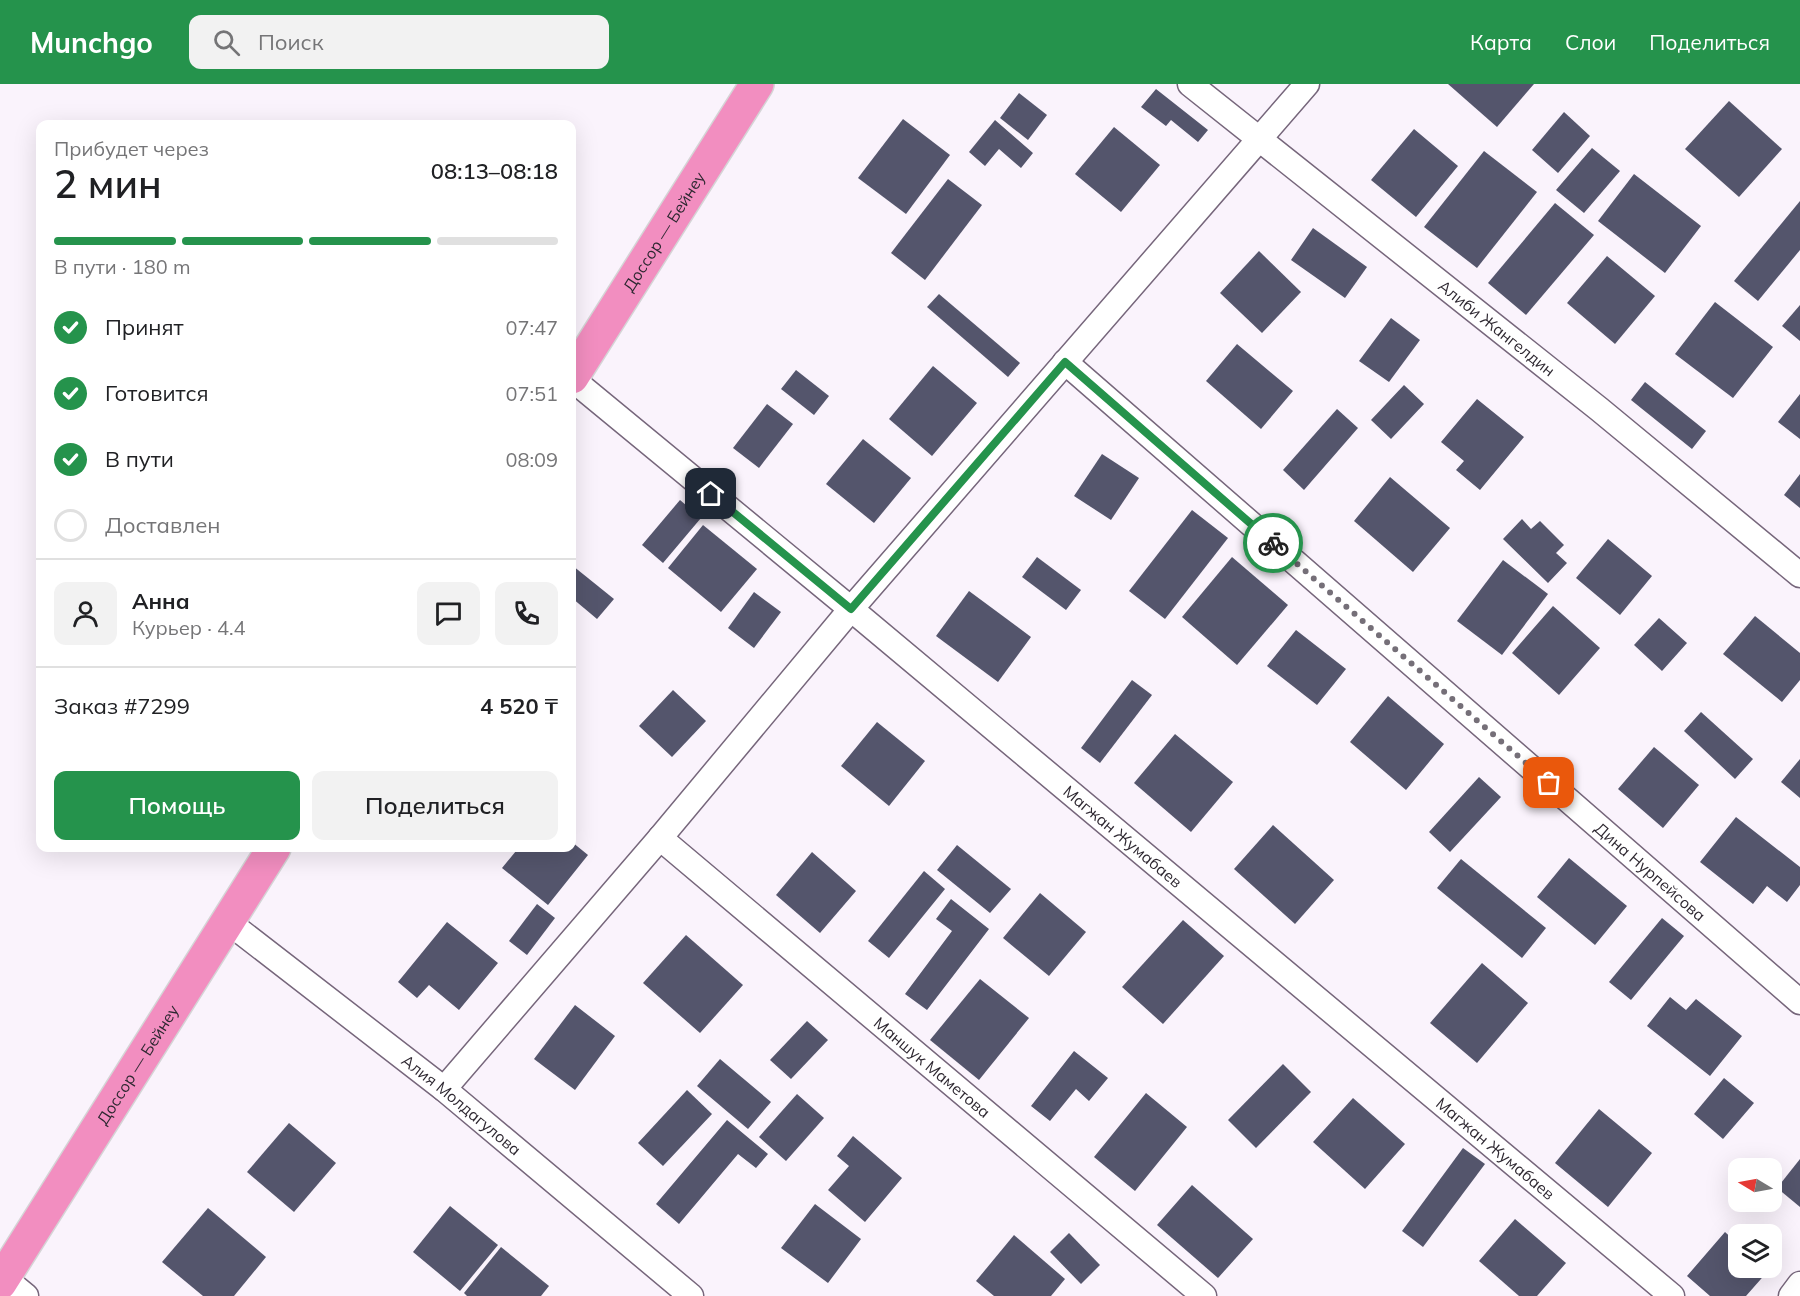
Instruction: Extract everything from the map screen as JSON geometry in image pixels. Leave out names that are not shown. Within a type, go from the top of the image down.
[{"type":"highway","name":"Доссор — Бейнеу","points":[[576,372],[757,84]]},
{"type":"highway","name":"Доссор — Бейнеу","points":[[10,1285],[227,921],[271,852]]},
{"type":"street","name":"Алиби Жангелдин","points":[[1190,84],[1599,410],[1800,575]]},
{"type":"street","points":[[444,1089],[660,838],[851,609],[1307,84]]},
{"type":"street","name":"Дина Нурпейсова","points":[[1065,362],[1800,1002]]},
{"type":"street","name":"Магжан Жумабаев","points":[[576,381],[1672,1296]]},
{"type":"street","name":"Маншук Маметова","points":[[660,838],[1204,1296]]},
{"type":"street","name":"Алия Молдагулова","points":[[227,921],[444,1089],[691,1296]]},
{"type":"street","points":[[1791,1296],[1800,1284]]},
{"type":"building","points":[[1448,84],[1534,84],[1497,127]]},
{"type":"building","points":[[1156,89],[1208,130],[1198,142],[1171,120],[1166,126],[1141,107]]},
{"type":"building","points":[[1019,93],[1047,115],[1028,140],[1000,118]]},
{"type":"building","points":[[1729,101],[1782,149],[1739,197],[1685,149]]},
{"type":"building","points":[[1564,112],[1590,136],[1558,173],[1532,150]]},
{"type":"building","points":[[903,119],[950,155],[906,214],[858,178]]},
{"type":"building","points":[[995,120],[1033,153],[1021,168],[999,149],[985,166],[969,152]]},
{"type":"building","points":[[1114,127],[1160,165],[1121,212],[1075,174]]},
{"type":"building","points":[[1414,129],[1458,166],[1416,217],[1371,180]]},
{"type":"building","points":[[1592,148],[1620,171],[1584,213],[1556,190]]},
{"type":"building","points":[[1484,151],[1537,192],[1477,268],[1424,227]]},
{"type":"building","points":[[1634,174],[1701,226],[1665,273],[1598,221]]},
{"type":"building","points":[[948,179],[982,205],[925,280],[891,253]]},
{"type":"building","points":[[1800,201],[1800,250],[1758,301],[1734,281]]},
{"type":"building","points":[[1555,203],[1594,235],[1526,315],[1488,283]]},
{"type":"building","points":[[1313,228],[1367,267],[1345,298],[1291,260]]},
{"type":"building","points":[[1259,251],[1301,292],[1262,333],[1220,293]]},
{"type":"building","points":[[1607,256],[1655,296],[1615,344],[1567,303]]},
{"type":"building","points":[[939,294],[1020,363],[1008,377],[927,307]]},
{"type":"building","points":[[1715,302],[1773,347],[1733,398],[1675,354]]},
{"type":"building","points":[[1800,305],[1800,341],[1782,326]]},
{"type":"building","points":[[1391,318],[1420,340],[1389,382],[1359,361]]},
{"type":"building","points":[[1237,344],[1293,391],[1261,429],[1206,381]]},
{"type":"building","points":[[933,366],[977,403],[932,456],[889,419]]},
{"type":"building","points":[[796,370],[829,396],[814,415],[781,389]]},
{"type":"building","points":[[1645,382],[1706,431],[1692,449],[1631,400]]},
{"type":"building","points":[[1404,385],[1424,404],[1391,439],[1371,420]]},
{"type":"building","points":[[1800,394],[1800,439],[1778,422]]},
{"type":"building","points":[[1477,399],[1524,437],[1480,490],[1456,470],[1464,461],[1441,442]]},
{"type":"building","points":[[767,404],[793,424],[759,468],[733,448]]},
{"type":"building","points":[[1337,409],[1358,428],[1304,490],[1283,470]]},
{"type":"building","points":[[863,439],[911,478],[874,523],[826,484]]},
{"type":"building","points":[[1102,454],[1139,478],[1111,520],[1074,496]]},
{"type":"building","points":[[1800,474],[1800,508],[1784,495]]},
{"type":"building","points":[[1390,477],[1450,528],[1413,572],[1354,521]]},
{"type":"building","points":[[680,500],[701,518],[663,563],[642,545]]},
{"type":"building","points":[[1192,510],[1228,538],[1165,619],[1129,591]]},
{"type":"building","points":[[1522,519],[1531,529],[1540,521],[1564,545],[1556,553],[1567,563],[1548,583],[1503,539]]},
{"type":"building","points":[[703,525],[757,569],[721,612],[668,568]]},
{"type":"building","points":[[1608,539],[1652,576],[1620,615],[1576,578]]},
{"type":"building","points":[[1037,557],[1081,590],[1066,610],[1022,577]]},
{"type":"building","points":[[1232,557],[1288,605],[1237,665],[1182,617]]},
{"type":"building","points":[[1503,560],[1548,594],[1502,655],[1457,621]]},
{"type":"building","points":[[576,568],[614,599],[597,619],[576,601]]},
{"type":"building","points":[[969,591],[1031,637],[998,682],[936,636]]},
{"type":"building","points":[[754,592],[781,612],[754,648],[728,628]]},
{"type":"building","points":[[1553,606],[1600,648],[1559,695],[1512,653]]},
{"type":"building","points":[[1755,616],[1800,653],[1800,680],[1782,702],[1723,654]]},
{"type":"building","points":[[1659,618],[1687,643],[1662,671],[1634,645]]},
{"type":"building","points":[[1296,630],[1346,669],[1317,705],[1267,666]]},
{"type":"building","points":[[1132,680],[1152,695],[1100,763],[1081,748]]},
{"type":"building","points":[[673,690],[706,721],[672,757],[639,726]]},
{"type":"building","points":[[1388,696],[1444,744],[1406,790],[1350,742]]},
{"type":"building","points":[[1701,712],[1753,759],[1735,779],[1684,731]]},
{"type":"building","points":[[877,722],[925,761],[889,806],[841,766]]},
{"type":"building","points":[[1175,734],[1233,782],[1191,832],[1134,783]]},
{"type":"building","points":[[1654,747],[1699,785],[1663,828],[1618,789]]},
{"type":"building","points":[[1800,759],[1800,798],[1781,782]]},
{"type":"building","points":[[1479,777],[1501,797],[1450,852],[1429,832]]},
{"type":"building","points":[[1736,817],[1800,867],[1800,885],[1787,902],[1767,886],[1753,904],[1700,862]]},
{"type":"building","points":[[1273,825],[1334,880],[1295,924],[1234,869]]},
{"type":"building","points":[[576,845],[588,855],[548,905],[502,868],[515,852],[576,852]]},
{"type":"building","points":[[957,845],[1011,889],[990,913],[937,870]]},
{"type":"building","points":[[812,852],[856,891],[820,933],[776,895]]},
{"type":"building","points":[[1569,858],[1627,906],[1595,945],[1537,897]]},
{"type":"building","points":[[1461,859],[1546,928],[1522,958],[1437,888]]},
{"type":"building","points":[[924,871],[945,889],[889,958],[868,941]]},
{"type":"building","points":[[1040,893],[1086,932],[1049,976],[1003,938]]},
{"type":"building","points":[[951,899],[989,929],[927,1010],[905,994],[952,931],[936,919]]},
{"type":"building","points":[[537,904],[555,918],[527,955],[509,941]]},
{"type":"building","points":[[1662,918],[1684,936],[1631,1000],[1609,982]]},
{"type":"building","points":[[1183,920],[1224,956],[1163,1024],[1122,987]]},
{"type":"building","points":[[447,922],[498,963],[459,1010],[429,985],[417,998],[398,982]]},
{"type":"building","points":[[686,935],[743,985],[700,1033],[643,983]]},
{"type":"building","points":[[1482,963],[1528,1003],[1477,1063],[1430,1023]]},
{"type":"building","points":[[980,979],[1029,1018],[979,1080],[930,1040]]},
{"type":"building","points":[[1670,997],[1686,1010],[1696,999],[1742,1036],[1710,1076],[1647,1026]]},
{"type":"building","points":[[575,1005],[615,1036],[575,1090],[534,1059]]},
{"type":"building","points":[[807,1021],[828,1040],[791,1079],[770,1060]]},
{"type":"building","points":[[1074,1051],[1108,1078],[1089,1101],[1076,1089],[1050,1121],[1031,1106]]},
{"type":"building","points":[[720,1059],[771,1102],[748,1129],[697,1086]]},
{"type":"building","points":[[1283,1064],[1311,1092],[1256,1148],[1228,1120]]},
{"type":"building","points":[[1724,1078],[1754,1103],[1723,1139],[1694,1114]]},
{"type":"building","points":[[687,1090],[712,1114],[663,1166],[638,1143]]},
{"type":"building","points":[[1146,1093],[1187,1127],[1135,1191],[1094,1157]]},
{"type":"building","points":[[797,1094],[824,1118],[786,1161],[759,1137]]},
{"type":"building","points":[[1353,1098],[1405,1144],[1365,1189],[1313,1142]]},
{"type":"building","points":[[1599,1109],[1652,1153],[1608,1207],[1555,1163]]},
{"type":"building","points":[[727,1120],[768,1154],[756,1168],[738,1154],[679,1224],[656,1204]]},
{"type":"building","points":[[289,1123],[336,1163],[294,1212],[247,1172]]},
{"type":"building","points":[[853,1136],[902,1178],[865,1222],[828,1190],[849,1166],[837,1156]]},
{"type":"building","points":[[1463,1148],[1485,1164],[1423,1247],[1402,1231]]},
{"type":"building","points":[[1800,1159],[1800,1207],[1782,1192],[1782,1182]]},
{"type":"building","points":[[1192,1185],[1253,1239],[1218,1278],[1157,1225]]},
{"type":"building","points":[[815,1204],[861,1239],[828,1283],[781,1248]]},
{"type":"building","points":[[450,1206],[498,1245],[460,1291],[413,1252]]},
{"type":"building","points":[[208,1208],[266,1257],[234,1296],[203,1296],[162,1262]]},
{"type":"building","points":[[1515,1219],[1566,1263],[1537,1296],[1519,1296],[1479,1261]]},
{"type":"building","points":[[1725,1232],[1728,1235],[1728,1278],[1762,1278],[1746,1296],[1710,1296],[1687,1276]]},
{"type":"building","points":[[1069,1233],[1100,1265],[1081,1284],[1050,1252]]},
{"type":"building","points":[[1014,1235],[1065,1279],[1051,1296],[994,1296],[976,1281]]},
{"type":"building","points":[[501,1247],[549,1286],[541,1296],[467,1296],[464,1293]]},
{"type":"way so far","points":[[1273,543],[1549,783]]},
{"type":"route","points":[[711,494],[851,609],[1065,362],[1273,543]]}]
